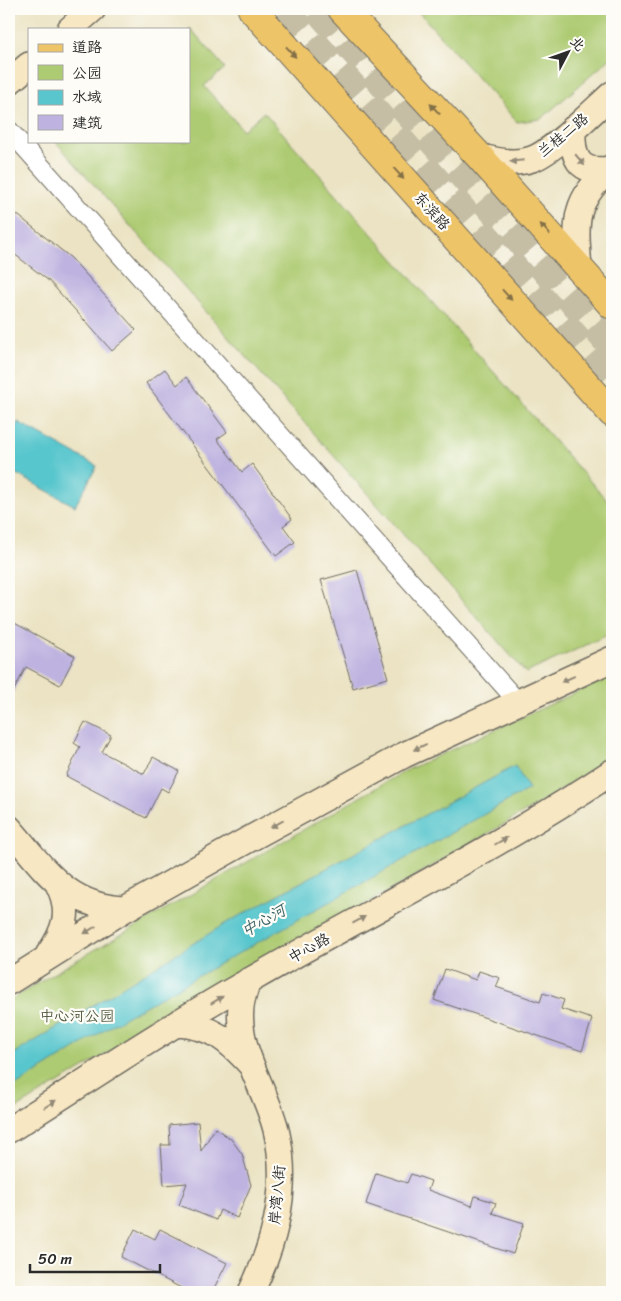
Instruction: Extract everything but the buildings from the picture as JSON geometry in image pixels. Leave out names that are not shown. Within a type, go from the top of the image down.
[{"type":"main road","points":[[71,28],[93,9]]},
{"type":"main road","points":[[342,9],[479,156],[612,305]]},
{"type":"main road","name":"东滨路","points":[[252,11],[612,413]]},
{"type":"main road","points":[[9,82],[28,66]]},
{"type":"main road","name":"兰桂二路","points":[[479,156],[503,162],[531,159],[543,154],[612,94]]},
{"type":"main road","points":[[573,129],[574,154],[584,166],[597,171],[611,168]]},
{"type":"main road","points":[[579,268],[576,238],[580,206],[587,194],[611,168]]},
{"type":"main road","points":[[9,982],[125,909],[404,755],[607,663]]},
{"type":"main road","name":"中心路","points":[[9,1130],[248,981],[463,863],[564,804],[612,772]]},
{"type":"main road","points":[[9,828],[57,882],[76,897],[99,907],[125,909]]},
{"type":"main road","points":[[46,958],[57,943],[63,929],[66,914],[63,894],[57,882]]},
{"type":"main road","points":[[248,981],[241,1006],[241,1020],[253,1068]]},
{"type":"main road","points":[[177,1024],[206,1028],[230,1044],[253,1068]]},
{"type":"main road","name":"岸湾八街","points":[[252,1292],[273,1237],[279,1208],[282,1176],[278,1134],[264,1091],[253,1068]]},
{"type":"street","points":[[9,130],[518,702]]},
{"type":"green space","points":[[416,9],[612,9],[612,57],[541,119],[517,122]]},
{"type":"green space","points":[[190,29],[225,68],[204,86],[243,130],[264,112],[612,506],[612,633],[526,673],[56,142],[190,142]]},
{"type":"green space","name":"中心河公园","points":[[612,676],[612,757],[545,800],[396,887],[215,988],[9,1113],[9,1001],[407,770]]},
{"type":"water","points":[[18,422],[97,466],[75,506],[9,470],[9,439]]},
{"type":"water","name":"中心河","points":[[515,766],[529,789],[124,1018],[9,1090],[9,1057],[228,922]]},
{"type":"tunnel","points":[[284,9],[612,378]]},
{"type":"tunnel","points":[[317,9],[612,347]]}]
